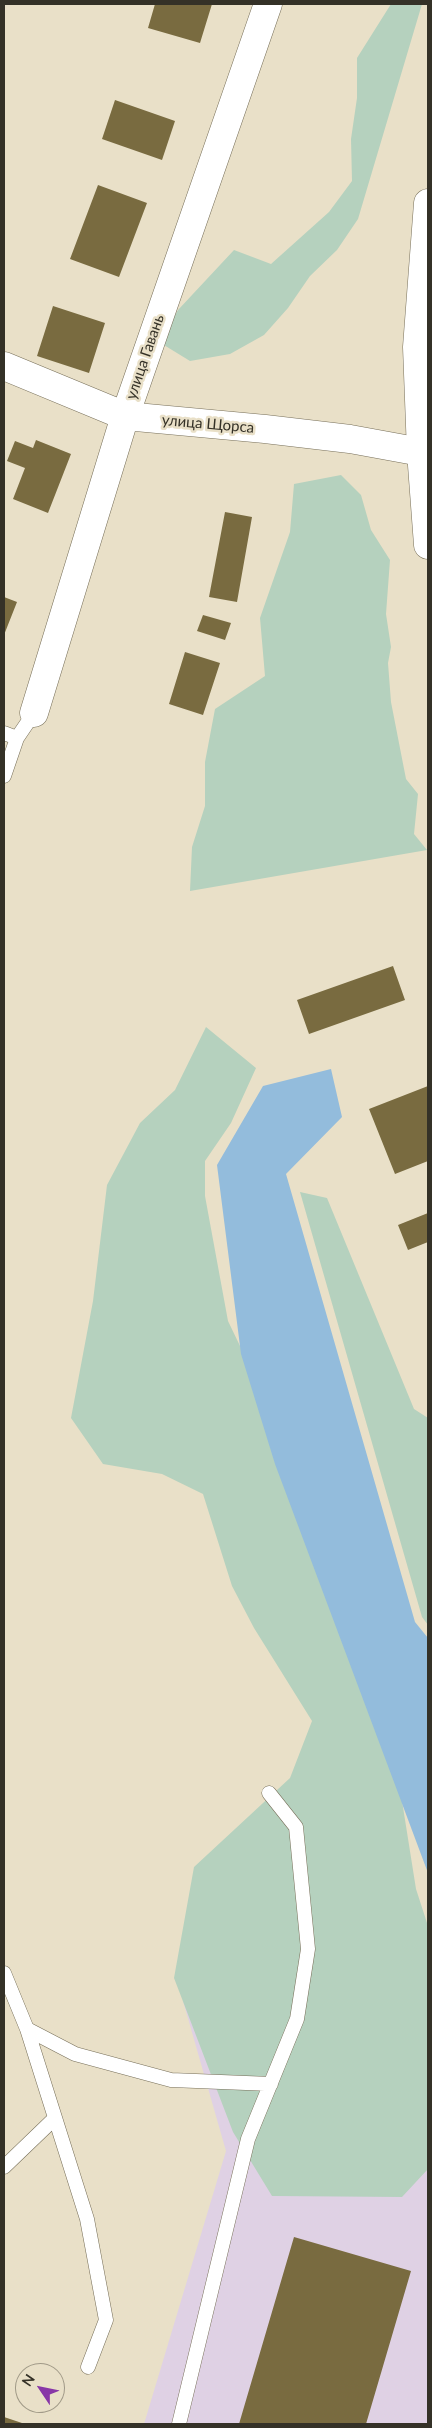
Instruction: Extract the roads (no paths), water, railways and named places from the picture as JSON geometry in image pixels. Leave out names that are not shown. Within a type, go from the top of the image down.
[{"type":"street","name":"улица Гавань","points":[[34,713],[124,416],[268,4]]},
{"type":"street","points":[[428,202],[417,347],[421,452],[428,545]]},
{"type":"street","name":"улица Щорса","points":[[4,366],[124,416],[265,429],[421,452]]},
{"type":"lane","points":[[4,776],[10,735],[34,713]]},
{"type":"lane","points":[[179,2424],[248,2139],[297,2019],[308,1948],[296,1827],[269,1792]]},
{"type":"lane","points":[[4,1973],[27,2029],[86,2219],[106,2320],[88,2367]]},
{"type":"lane","points":[[27,2029],[75,2054],[171,2080],[271,2084]]},
{"type":"lane","points":[[4,2167],[55,2118]]},
{"type":"water","points":[[331,1069],[342,1117],[286,1174],[415,1622],[428,1638],[428,1873],[275,1464],[241,1354],[217,1165],[263,1086]]}]
